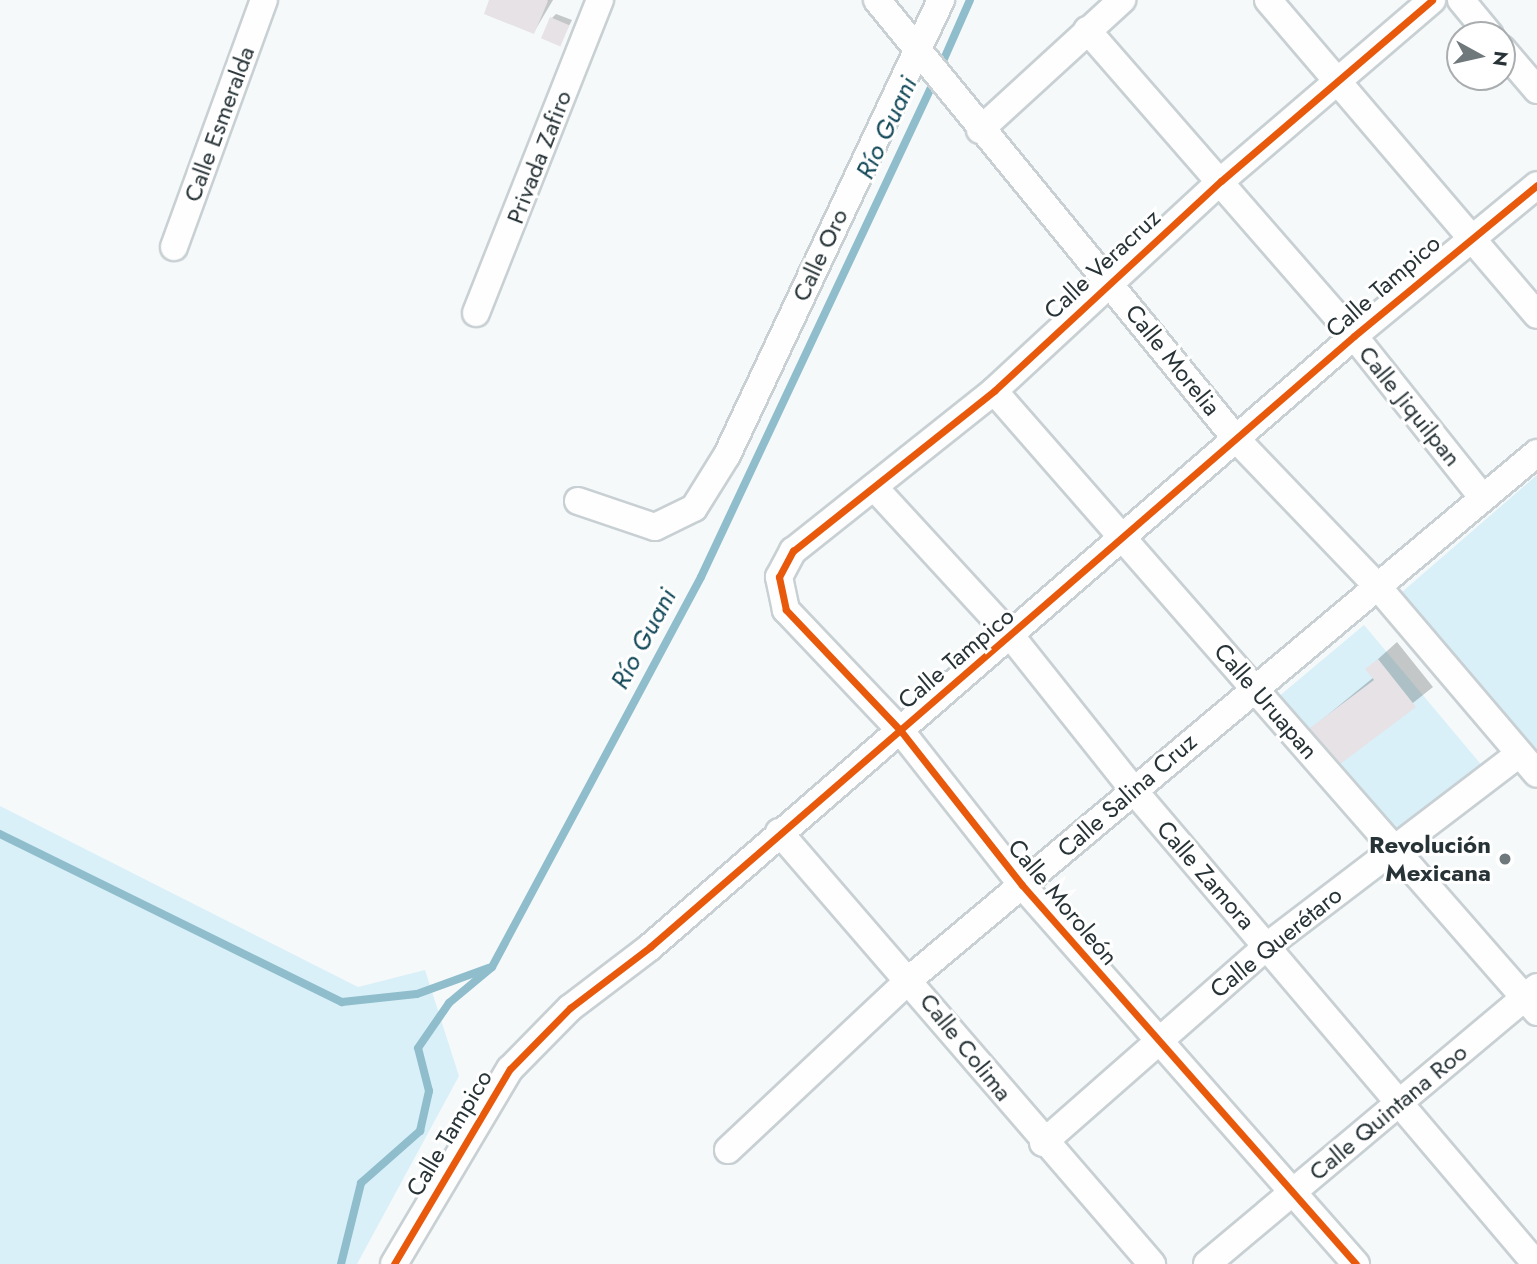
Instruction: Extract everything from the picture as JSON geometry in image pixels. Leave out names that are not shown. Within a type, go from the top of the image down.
[{"type":"street","name":"Calle Esmeralda","points":[[174,247],[264,0]]},
{"type":"street","name":"Privada Zafiro","points":[[476,313],[600,0]]},
{"type":"street","name":"Calle Morelia","points":[[877,0],[975,123],[1111,282],[1237,440],[1378,587],[1537,774]]},
{"type":"street","name":"Calle Oro","points":[[578,501],[655,527],[694,508],[727,455],[923,56],[941,0]]},
{"type":"street","points":[[975,123],[1122,0]]},
{"type":"street","points":[[1268,0],[1334,83],[1537,314]]},
{"type":"street","name":"Calle Veracruz","points":[[793,551],[993,391],[1221,181],[1432,0]]},
{"type":"street","points":[[1461,0],[1478,21]]},
{"type":"street","name":"Calle Jiquilpan","points":[[1087,30],[1354,336],[1483,498]]},
{"type":"street","points":[[1516,65],[1537,90]]},
{"type":"street","name":"Calle Tampico","points":[[394,1264],[510,1069],[570,1008],[650,947],[779,832],[1124,539],[1354,336],[1471,236],[1537,185]]},
{"type":"street","name":"Calle Uruapan","points":[[993,391],[1394,848],[1533,999]]},
{"type":"street","name":"Calle Salina Cruz","points":[[728,1150],[911,978],[1135,792],[1252,685],[1378,587],[1537,453]]},
{"type":"street","name":"Calle Zamora","points":[[874,487],[1012,636],[1135,792],[1536,1264]]},
{"type":"street","name":"Calle Moroleón","points":[[793,551],[779,577],[786,610],[900,730],[1022,886],[1356,1264]]},
{"type":"street","name":"Calle Querétaro","points":[[1043,1143],[1157,1040],[1268,946],[1519,754]]},
{"type":"street","name":"Calle Colima","points":[[779,832],[911,978],[1043,1143],[1152,1264]]},
{"type":"street","name":"Calle Quintana Roo","points":[[1207,1264],[1400,1101],[1533,999]]},
{"type":"shaded area","points":[[1537,475],[1537,780],[1387,605]]},
{"type":"shaded area","points":[[1364,625],[1483,767],[1390,844],[1271,703]]},
{"type":"shaded area","points":[[0,806],[358,987],[425,970],[459,1076],[357,1264],[0,1264]]},
{"type":"building","points":[[489,0],[548,1],[534,34],[484,14]]},
{"type":"building","points":[[550,17],[569,25],[560,46],[541,38]]},
{"type":"building","points":[[1378,659],[1416,707],[1335,768],[1306,731],[1374,680],[1365,669]]},
{"type":"waterway","name":"Río Guani","points":[[940,68],[970,0]]},
{"type":"waterway","name":"Río Guani","points":[[341,1264],[361,1183],[420,1131],[429,1091],[418,1048],[449,1003],[492,967],[701,577],[935,79]]},
{"type":"waterway","points":[[0,834],[342,1002],[417,994],[488,968]]},
{"type":"cycle path","points":[[1356,1264],[1022,885],[900,730],[786,610],[779,577],[793,551],[994,391],[1221,181],[1432,0]]},
{"type":"cycle path","points":[[394,1264],[510,1069],[570,1008],[650,947],[1354,336],[1537,185]]},
{"type":"place","name":"Revolución Mexicana","points":[[1505,859]]}]
